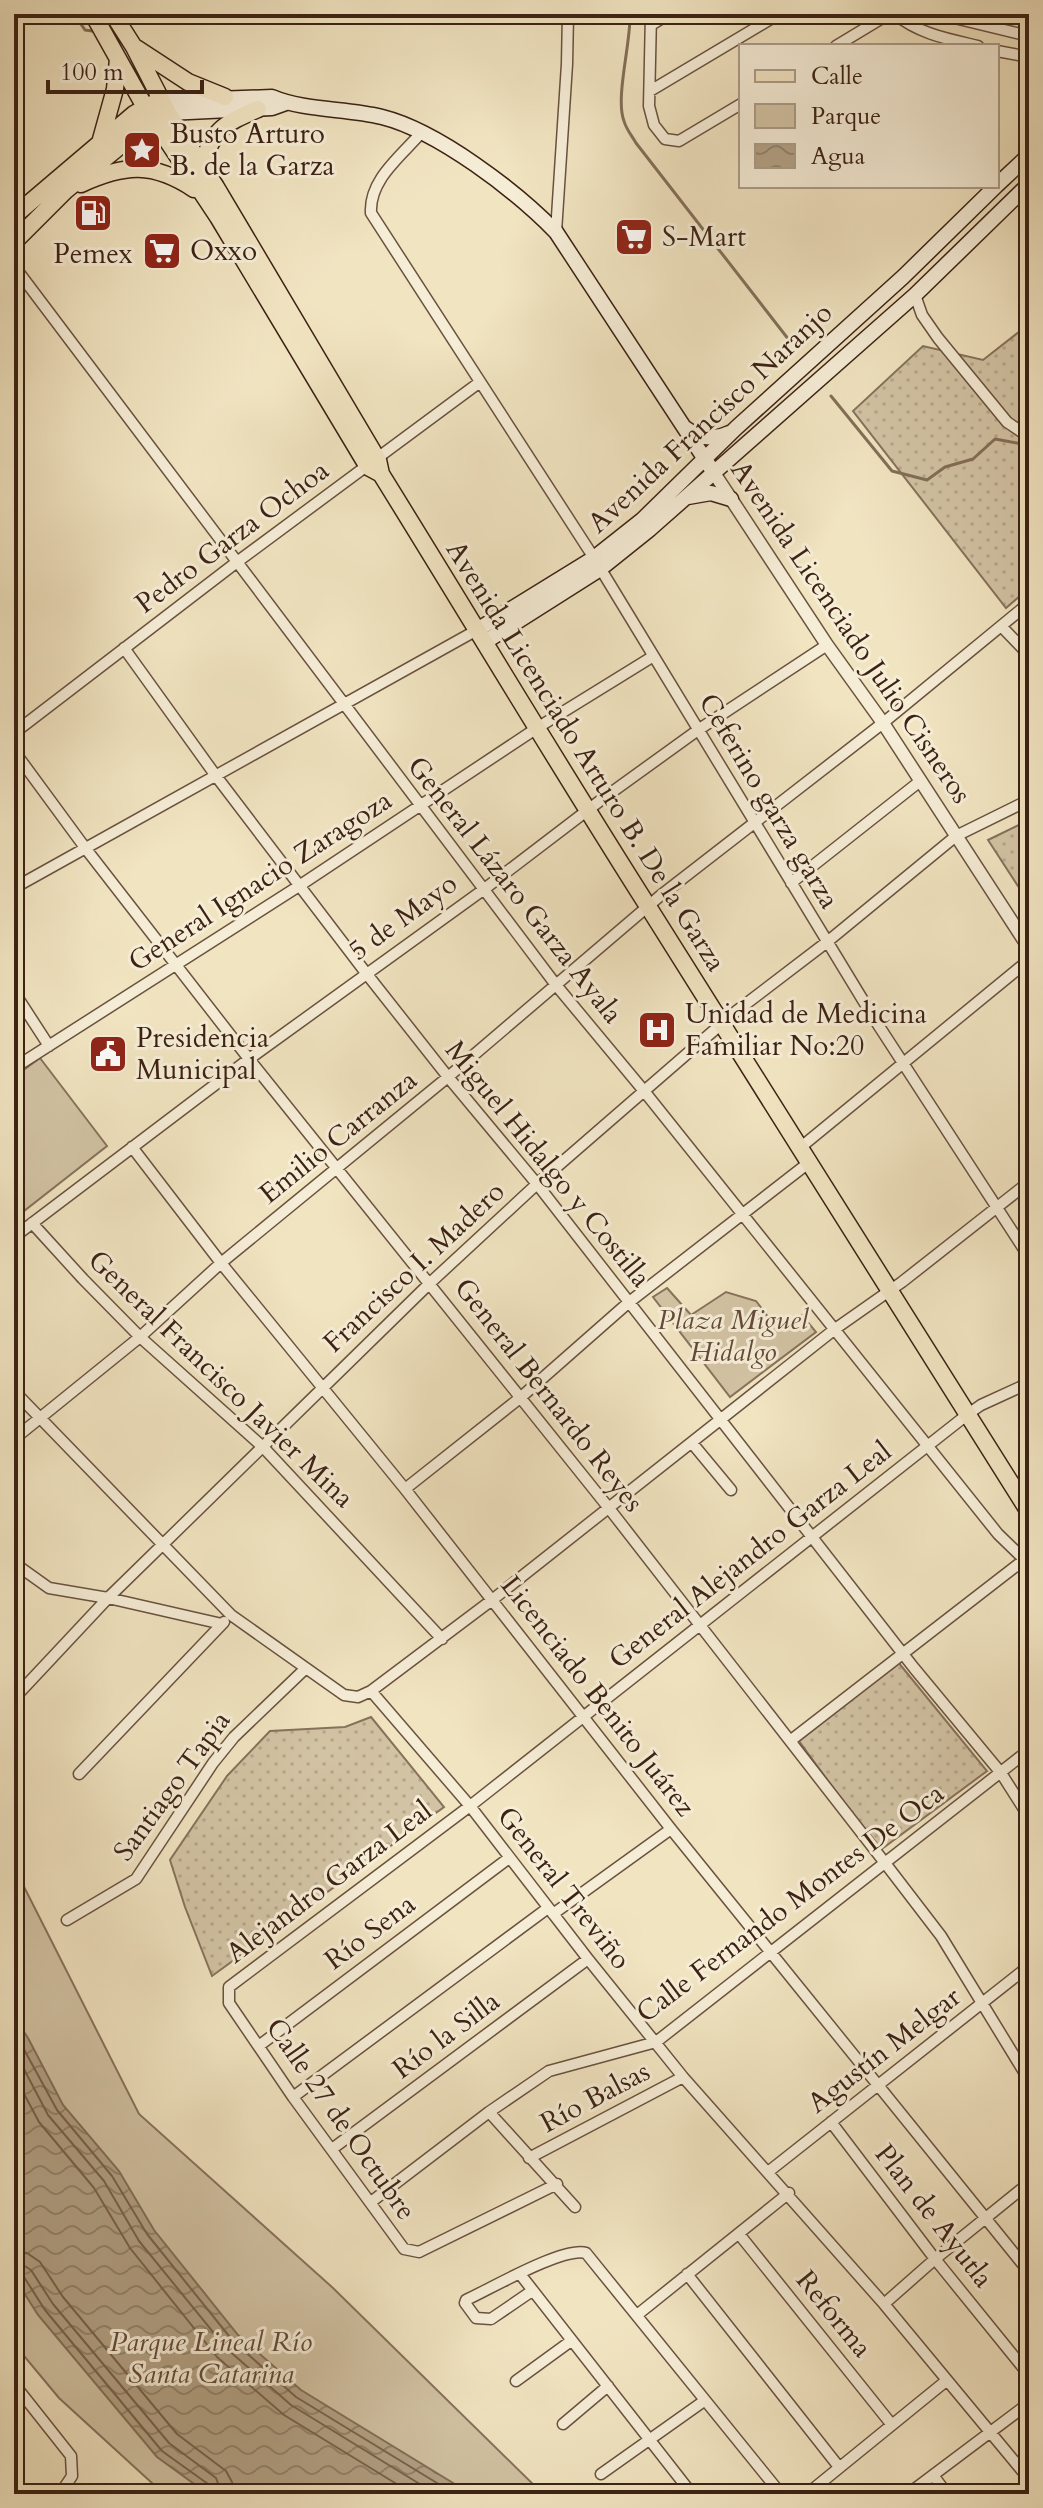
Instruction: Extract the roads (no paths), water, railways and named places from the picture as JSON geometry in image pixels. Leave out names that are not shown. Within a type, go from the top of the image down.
[{"type":"main road","name":"Avenida Licenciado Arturo B. De la Garza","points":[[93,14],[118,59],[202,167],[375,467]]},
{"type":"main road","name":"Avenida Licenciado Arturo B. De la Garza","points":[[113,14],[134,47],[157,110],[201,193],[1029,1512]]},
{"type":"main road","points":[[134,47],[188,82],[225,97]]},
{"type":"main road","points":[[100,143],[115,89],[118,59]]},
{"type":"main road","name":"Avenida Licenciado Julio Cisneros","points":[[157,110],[225,97],[272,97],[286,103],[347,110],[385,118],[421,133],[500,182],[532,207],[556,232],[714,473]]},
{"type":"main road","name":"Avenida Licenciado Julio Cisneros","points":[[157,110],[258,109],[286,103]]},
{"type":"main road","points":[[202,167],[213,136],[231,121],[258,109]]},
{"type":"main road","points":[[14,216],[100,143],[157,110]]},
{"type":"main road","points":[[14,242],[65,191],[157,110]]},
{"type":"main road","name":"Avenida Francisco Naranjo","points":[[999,184],[1029,155]]},
{"type":"main road","points":[[65,191],[109,171],[132,168],[156,170],[176,177],[201,193]]},
{"type":"main road","name":"Avenida Francisco Naranjo","points":[[481,636],[597,564],[684,498],[915,295],[1029,184]]},
{"type":"main road","name":"Avenida Francisco Naranjo","points":[[597,564],[736,428],[903,277],[995,188]]},
{"type":"main road","points":[[903,277],[915,295]]},
{"type":"main road","points":[[764,430],[779,401],[777,390],[786,391],[818,380]]},
{"type":"main road","points":[[683,427],[695,435],[709,438],[723,436],[736,428]]},
{"type":"main road","points":[[684,498],[711,493],[731,499]]},
{"type":"street","points":[[556,232],[568,14]]},
{"type":"street","points":[[669,14],[651,19],[649,106],[654,125],[665,139],[679,141],[739,105]]},
{"type":"street","points":[[650,91],[779,14]]},
{"type":"street","points":[[839,44],[889,14]]},
{"type":"street","points":[[895,14],[911,27],[925,33],[970,44]]},
{"type":"street","points":[[938,14],[1029,36]]},
{"type":"street","points":[[999,51],[1029,58]]},
{"type":"street","name":"Ceferino garza garza","points":[[421,133],[376,184],[370,198],[371,213],[597,564],[903,1065],[1029,1257]]},
{"type":"street","name":"General Lázaro Garza Ayala","points":[[14,266],[556,985],[998,1534],[1027,1560]]},
{"type":"street","points":[[915,295],[922,315],[938,338],[1007,422],[1029,437]]},
{"type":"street","name":"Pedro Garza Ochoa","points":[[14,733],[237,562],[375,467],[480,382]]},
{"type":"street","name":"Avenida Licenciado Julio Cisneros","points":[[714,473],[827,645],[883,723],[1029,948]]},
{"type":"street","name":"Emilio Carranza","points":[[14,1439],[140,1337],[221,1263],[338,1169],[648,907],[883,723],[1029,603]]},
{"type":"street","points":[[1002,627],[1029,655]]},
{"type":"street","name":"Avenida Francisco Naranjo","points":[[14,888],[344,706],[481,636]]},
{"type":"street","name":"5 de Mayo","points":[[14,1237],[249,1059],[698,730],[827,645]]},
{"type":"street","name":"Miguel Hidalgo y Costilla","points":[[124,648],[216,776],[366,973],[537,1184],[1001,1773],[1029,1817]]},
{"type":"street","name":"General Ignacio Zaragoza","points":[[14,1068],[299,886],[537,728],[652,657]]},
{"type":"street","name":"General Bernardo Reyes","points":[[14,751],[249,1059],[608,1507],[941,1936],[1029,2080]]},
{"type":"street","points":[[791,883],[919,782]]},
{"type":"street","name":"Francisco I. Madero","points":[[19,1693],[108,1598],[322,1387],[537,1184],[722,1024],[956,836],[1029,800]]},
{"type":"street","points":[[801,1147],[1029,960]]},
{"type":"street","points":[[14,992],[49,1046]]},
{"type":"street","name":"Licenciado Benito Juárez","points":[[132,1147],[671,1829],[1029,2272]]},
{"type":"street","points":[[405,1489],[520,1398],[628,1303],[811,1161]]},
{"type":"street","points":[[14,1391],[231,1615],[352,1698],[371,1691],[442,1639],[835,1329],[1029,1182]]},
{"type":"street","name":"General Francisco Javier Mina","points":[[32,1223],[140,1337],[263,1447],[442,1639]]},
{"type":"street","name":"General Alejandro Garza Leal","points":[[470,1806],[968,1414],[1029,1383]]},
{"type":"street","points":[[692,1443],[731,1490]]},
{"type":"street","points":[[790,1741],[903,1651],[1027,1560]]},
{"type":"street","points":[[14,1563],[43,1586],[222,1624]]},
{"type":"street","points":[[79,1774],[231,1615]]},
{"type":"street","name":"Santiago Tapia","points":[[67,1920],[136,1879],[213,1763],[234,1737],[306,1668]]},
{"type":"street","name":"General Treviño","points":[[371,1691],[470,1806],[683,2077],[789,2193],[1029,2479]]},
{"type":"street","name":"Calle Fernando Montes De Oca","points":[[371,2202],[489,2112],[558,2067],[656,2042],[1029,1750]]},
{"type":"street","name":"Alejandro Garza Leal","points":[[229,2003],[229,1987],[470,1806]]},
{"type":"street","points":[[293,2097],[550,1911],[671,1829]]},
{"type":"street","name":"Río Sena","points":[[260,2045],[509,1858]]},
{"type":"street","name":"Río la Silla","points":[[332,2149],[588,1959]]},
{"type":"street","name":"Agustín Melgar","points":[[768,2172],[1029,1966]]},
{"type":"street","name":"Calle 27 de Octubre","points":[[229,2003],[404,2249],[419,2252],[557,2184]]},
{"type":"street","name":"Río Balsas","points":[[529,2158],[683,2077]]},
{"type":"street","name":"Río Balsas","points":[[489,2112],[575,2207]]},
{"type":"street","name":"Plan de Ayutla","points":[[831,2122],[935,2259],[1029,2375]]},
{"type":"street","points":[[884,2304],[1029,2183]]},
{"type":"street","points":[[637,2315],[789,2193]]},
{"type":"street","name":"Reforma","points":[[739,2234],[892,2425]]},
{"type":"street","points":[[532,2291],[491,2319],[478,2319],[466,2306],[466,2300],[520,2274],[571,2252],[586,2253],[781,2494]]},
{"type":"street","points":[[520,2274],[691,2493]]},
{"type":"street","points":[[687,2274],[839,2467]]},
{"type":"street","points":[[516,2381],[571,2341]]},
{"type":"street","points":[[807,2494],[946,2381]]},
{"type":"street","points":[[14,2384],[65,2446],[73,2463],[72,2476],[60,2494]]},
{"type":"street","points":[[563,2424],[608,2386]]},
{"type":"street","points":[[601,2474],[704,2401]]},
{"type":"street","points":[[908,2494],[1029,2403]]},
{"type":"street","points":[[933,2475],[947,2494]]},
{"type":"water","points":[[14,2017],[63,2105],[119,2171],[154,2230],[238,2335],[301,2390],[471,2494],[208,2494],[157,2457],[38,2315],[14,2277]]},
{"type":"waterway","points":[[74,14],[85,30],[92,31]]},
{"type":"waterway","points":[[137,19],[165,14]]},
{"type":"waterway","points":[[630,14],[621,99],[626,127],[789,340]]},
{"type":"waterway","points":[[831,396],[892,471],[927,480],[945,467],[973,459],[995,439],[1022,444],[1029,453]]},
{"type":"place","name":"Busto Arturo B. de la Garza","points":[[142,150]]},
{"type":"place","name":"Pemex","points":[[93,213]]},
{"type":"place","name":"S-Mart","points":[[634,237]]},
{"type":"place","name":"Oxxo","points":[[162,251]]},
{"type":"place","name":"Unidad de Medicina Familiar No:20","points":[[657,1030]]},
{"type":"place","name":"Presidencia Municipal","points":[[108,1054]]},
{"type":"park label","name":"Plaza Miguel Hidalgo","points":[[733,1336]]},
{"type":"park label","name":"Parque Lineal Río Santa Catarina","points":[[211,2358]]}]
